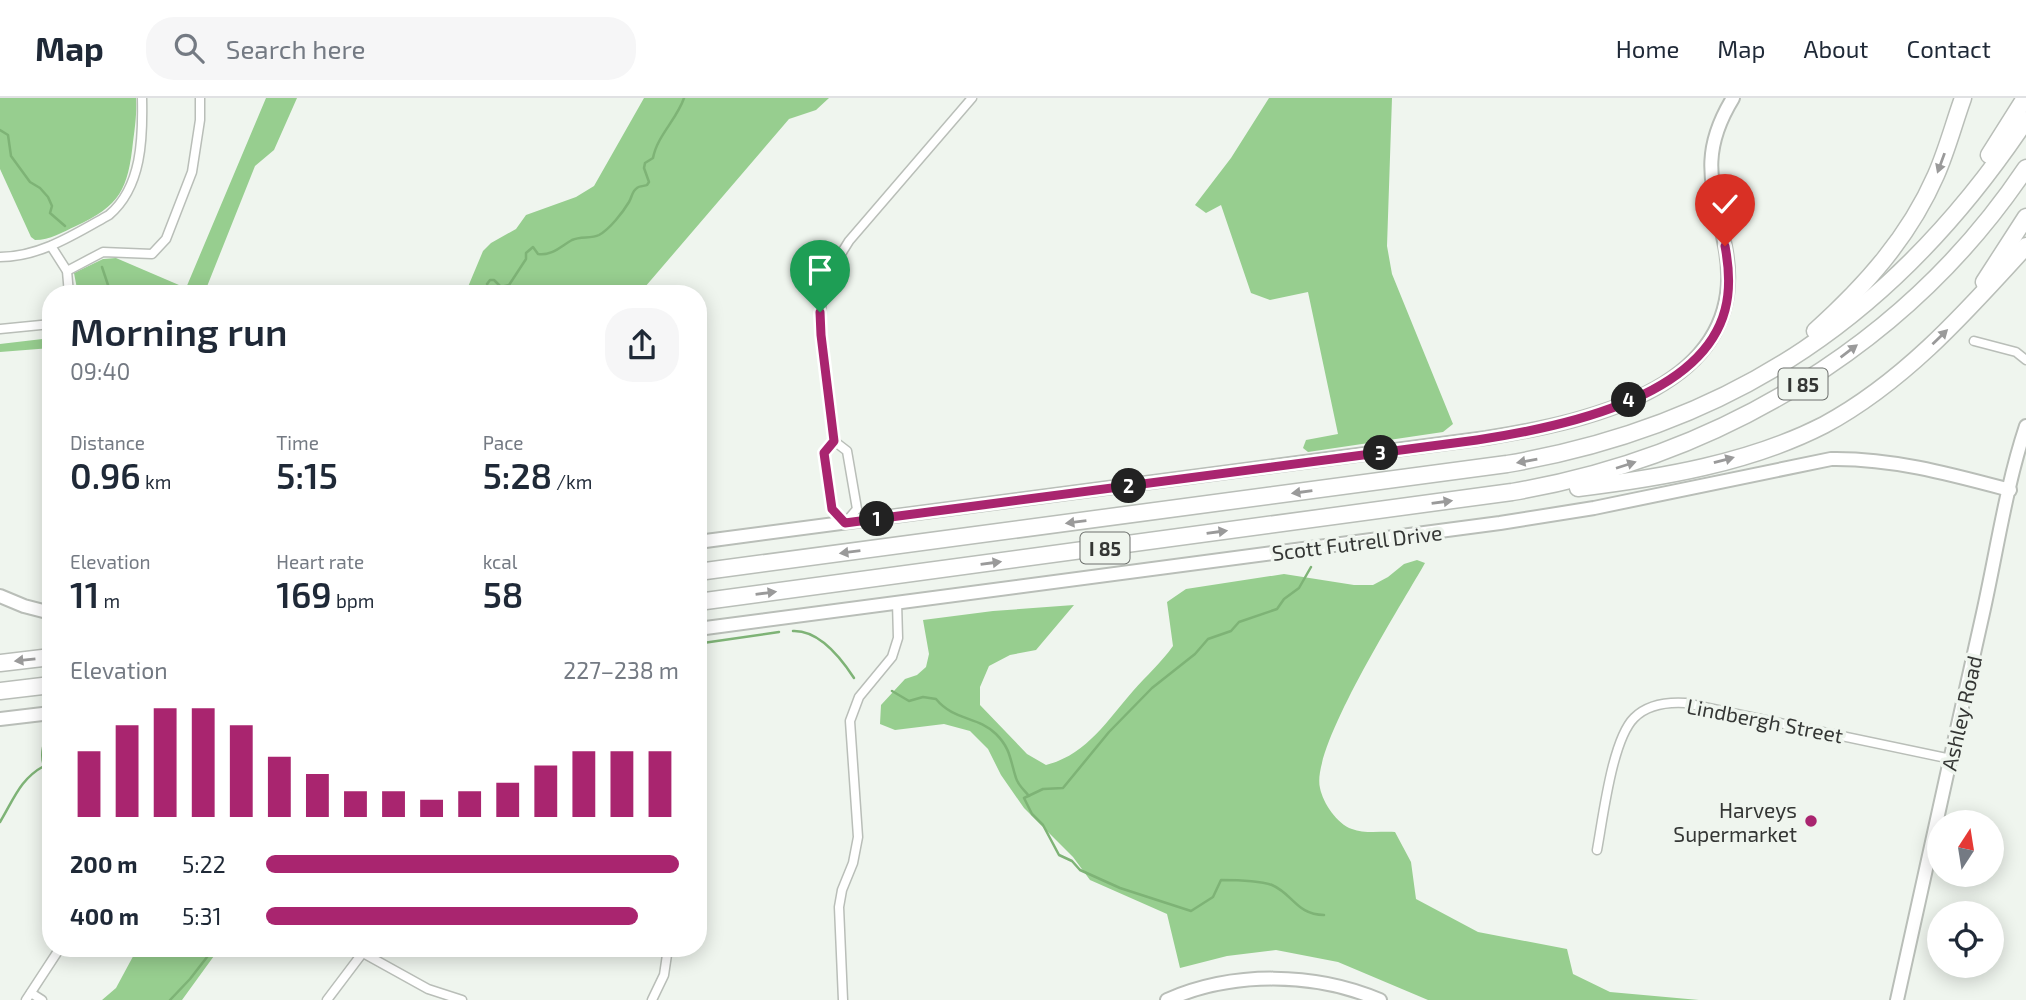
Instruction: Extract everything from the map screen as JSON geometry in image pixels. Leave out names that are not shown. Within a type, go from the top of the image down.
[{"type":"highway","points":[[1766,374],[1844,303],[1901,238],[1937,173],[1963,98]]},
{"type":"highway","points":[[1920,255],[1995,147],[2025,98]]},
{"type":"highway","name":"I 85","points":[[707,571],[1536,460],[1637,432],[1706,405],[1766,374],[1861,308],[1920,255],[1965,205],[2026,120]]},
{"type":"highway","name":"I 85","points":[[707,601],[1512,492],[1589,477],[1660,454],[1730,424],[1791,391],[1858,345],[1934,279],[1977,232],[2026,168]]},
{"type":"highway","points":[[1966,310],[2026,217]]},
{"type":"highway","points":[[1512,492],[1589,486],[1658,476],[1745,455],[1812,430],[1846,412],[1921,355],[2026,246]]},
{"type":"highway","points":[[0,663],[42,658]]},
{"type":"highway","points":[[0,691],[42,686]]},
{"type":"street","points":[[0,257],[17,257],[51,246],[109,215],[125,198],[138,162],[142,98]]},
{"type":"street","points":[[67,271],[103,252],[152,254],[164,242],[194,168],[200,98]]},
{"type":"street","points":[[845,523],[857,509],[847,452],[834,441],[820,317],[828,275],[849,241],[972,98]]},
{"type":"street","points":[[707,541],[1498,436],[1577,420],[1609,409],[1674,377],[1695,361],[1714,336],[1725,312],[1729,283],[1728,264],[1710,163],[1719,124],[1733,98]]},
{"type":"street","points":[[51,246],[67,271],[68,285]]},
{"type":"street","points":[[0,329],[42,325]]},
{"type":"street","points":[[1974,341],[2016,352],[2026,360]]},
{"type":"street","name":"Ashley Road","points":[[1897,1000],[2017,454],[2026,426]]},
{"type":"street","points":[[834,441],[824,453],[832,509],[845,523]]},
{"type":"street","name":"Scott Futrell Drive","points":[[707,628],[1500,523],[1594,508],[1831,459],[1895,462],[2010,489]]},
{"type":"street","points":[[0,596],[42,610]]},
{"type":"street","points":[[843,1000],[839,907],[858,837],[850,721],[859,696],[892,657],[899,627],[897,602]]},
{"type":"street","name":"Lindbergh Street","points":[[1597,850],[1619,745],[1634,719],[1647,709],[1660,704],[1685,703],[1951,759]]},
{"type":"street","points":[[0,719],[42,714]]},
{"type":"street","points":[[42,1000],[29,996],[54,957]]},
{"type":"street","points":[[327,1000],[359,957]]},
{"type":"street","points":[[374,957],[428,989],[462,1000]]},
{"type":"street","points":[[652,1000],[664,975],[667,957]]},
{"type":"street","points":[[1167,1000],[1194,990],[1233,981],[1279,978],[1340,987],[1380,1000]]},
{"type":"green space","points":[[0,98],[136,98],[128,172],[112,203],[91,219],[56,235],[41,240],[31,237],[0,169]]},
{"type":"green space","points":[[266,98],[297,98],[274,150],[255,166],[208,285],[187,285]]},
{"type":"green space","points":[[644,98],[829,98],[816,110],[789,119],[647,285],[469,285],[483,251],[491,243],[516,229],[526,215],[576,197],[594,186]]},
{"type":"green space","points":[[1269,98],[1392,98],[1387,246],[1392,274],[1453,424],[1443,432],[1308,452],[1303,448],[1306,440],[1338,434],[1308,292],[1270,300],[1251,293],[1221,205],[1206,213],[1195,205],[1231,158]]},
{"type":"green space","points":[[116,258],[179,285],[76,285],[74,273],[103,259]]},
{"type":"green space","points":[[42,339],[42,349],[0,352],[0,344]]},
{"type":"green space","points":[[1417,560],[1425,563],[1360,676],[1329,742],[1321,769],[1320,788],[1327,806],[1341,823],[1357,831],[1395,832],[1411,862],[1416,899],[1478,932],[1567,949],[1573,974],[1610,992],[1699,1000],[1428,1000],[1338,962],[1276,950],[1227,956],[1180,968],[1167,914],[1090,880],[1073,857],[1024,808],[1001,775],[988,749],[970,731],[944,724],[895,730],[880,724],[881,705],[905,679],[917,675],[926,667],[929,654],[923,620],[1074,605],[1036,650],[1010,655],[989,666],[980,687],[980,705],[1027,754],[1046,765],[1073,753],[1095,736],[1173,646],[1167,602],[1186,589],[1284,574],[1354,585],[1373,585],[1404,564]]},
{"type":"green space","points":[[132,957],[213,957],[182,1000],[102,1000],[116,988]]},
{"type":"waterway","points":[[509,285],[526,259],[526,253],[533,247],[538,254],[548,253],[572,240],[599,235],[612,225],[635,189],[649,182],[645,163],[653,158],[684,98]]},
{"type":"waterway","points":[[0,130],[8,135],[11,156],[30,182],[48,197],[52,206],[50,213],[65,226]]},
{"type":"waterway","points":[[102,267],[108,285]]},
{"type":"waterway","points":[[487,285],[490,280],[499,285]]},
{"type":"waterway","points":[[1311,567],[1299,588],[1284,599],[1277,609],[1239,622],[1231,631],[1208,639],[1195,654],[1152,688],[1109,732],[1063,788],[1043,789],[1024,798],[1059,855],[1072,861],[1080,870],[1120,888],[1191,911],[1213,897],[1221,880],[1261,883],[1279,889],[1307,912],[1324,915]]},
{"type":"waterway","points":[[793,631],[803,632],[820,640],[836,654],[854,678]]},
{"type":"waterway","points":[[707,642],[779,632]]},
{"type":"waterway","points":[[892,691],[909,701],[923,697],[936,699],[950,711],[989,728],[1005,745],[1017,781],[1029,796]]},
{"type":"waterway","points":[[0,822],[23,783],[42,767]]},
{"type":"waterway","points":[[170,1000],[207,957]]},
{"type":"place","name":"Harveys Supermarket","points":[[1811,821]]},
{"type":"route","points":[[820,312],[834,441],[824,453],[832,509],[845,523],[1477,440],[1577,420],[1650,390],[1695,361],[1714,336],[1725,312],[1729,283],[1725,246]]}]
